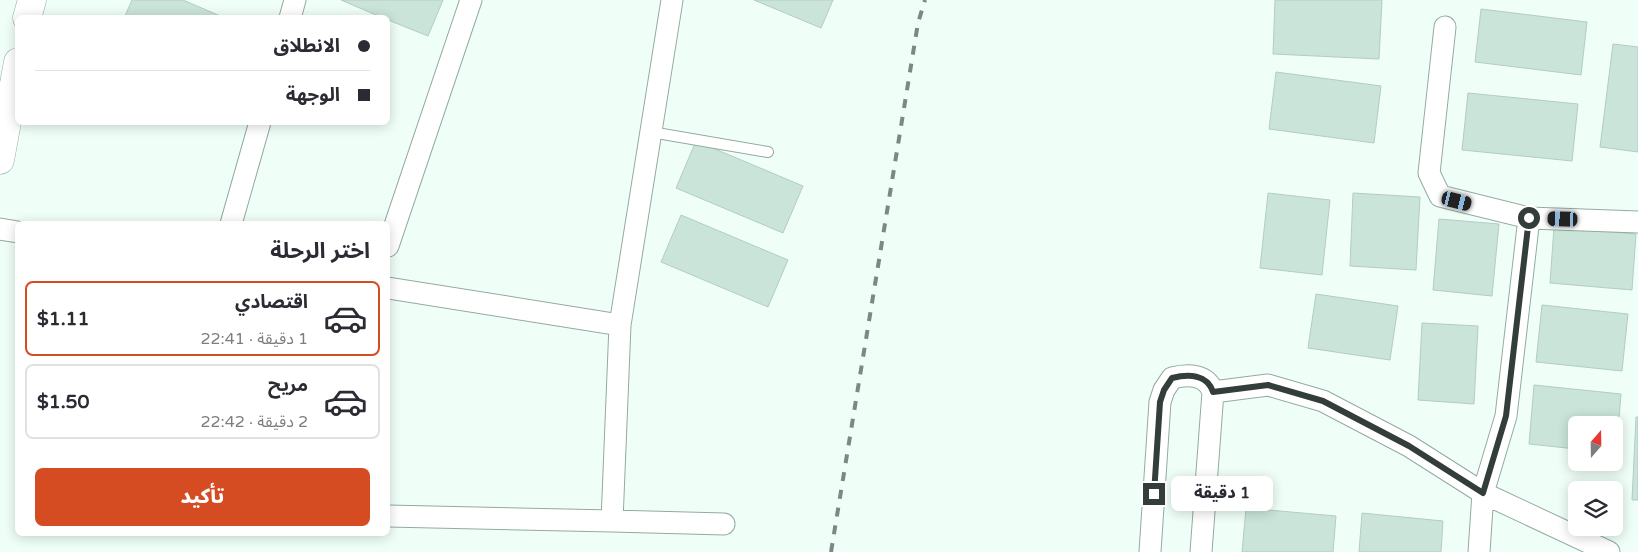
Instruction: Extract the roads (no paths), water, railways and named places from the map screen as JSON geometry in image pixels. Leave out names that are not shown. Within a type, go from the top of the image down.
[{"type":"main road","points":[[27,15],[30,0]]},
{"type":"main road","points":[[0,160],[15,78]]},
{"type":"street","points":[[291,15],[295,0]]},
{"type":"street","points":[[390,240],[471,0]]},
{"type":"street","points":[[612,521],[620,325],[672,0]]},
{"type":"street","points":[[1445,27],[1429,173],[1440,196],[1529,218],[1638,222]]},
{"type":"street","points":[[232,221],[259,125]]},
{"type":"street","points":[[1479,552],[1483,493],[1506,416],[1529,218]]},
{"type":"street","points":[[0,229],[15,232]]},
{"type":"street","points":[[390,288],[620,325]]},
{"type":"street","points":[[1150,552],[1160,402],[1164,390],[1172,378],[1184,375],[1198,376],[1207,382],[1213,392],[1201,552]]},
{"type":"street","points":[[1213,392],[1268,385],[1323,401],[1409,446],[1483,493],[1609,552]]},
{"type":"street","points":[[390,516],[724,524]]},
{"type":"lane","points":[[651,132],[768,152]]},
{"type":"railway","points":[[831,552],[918,23],[925,0]]}]
